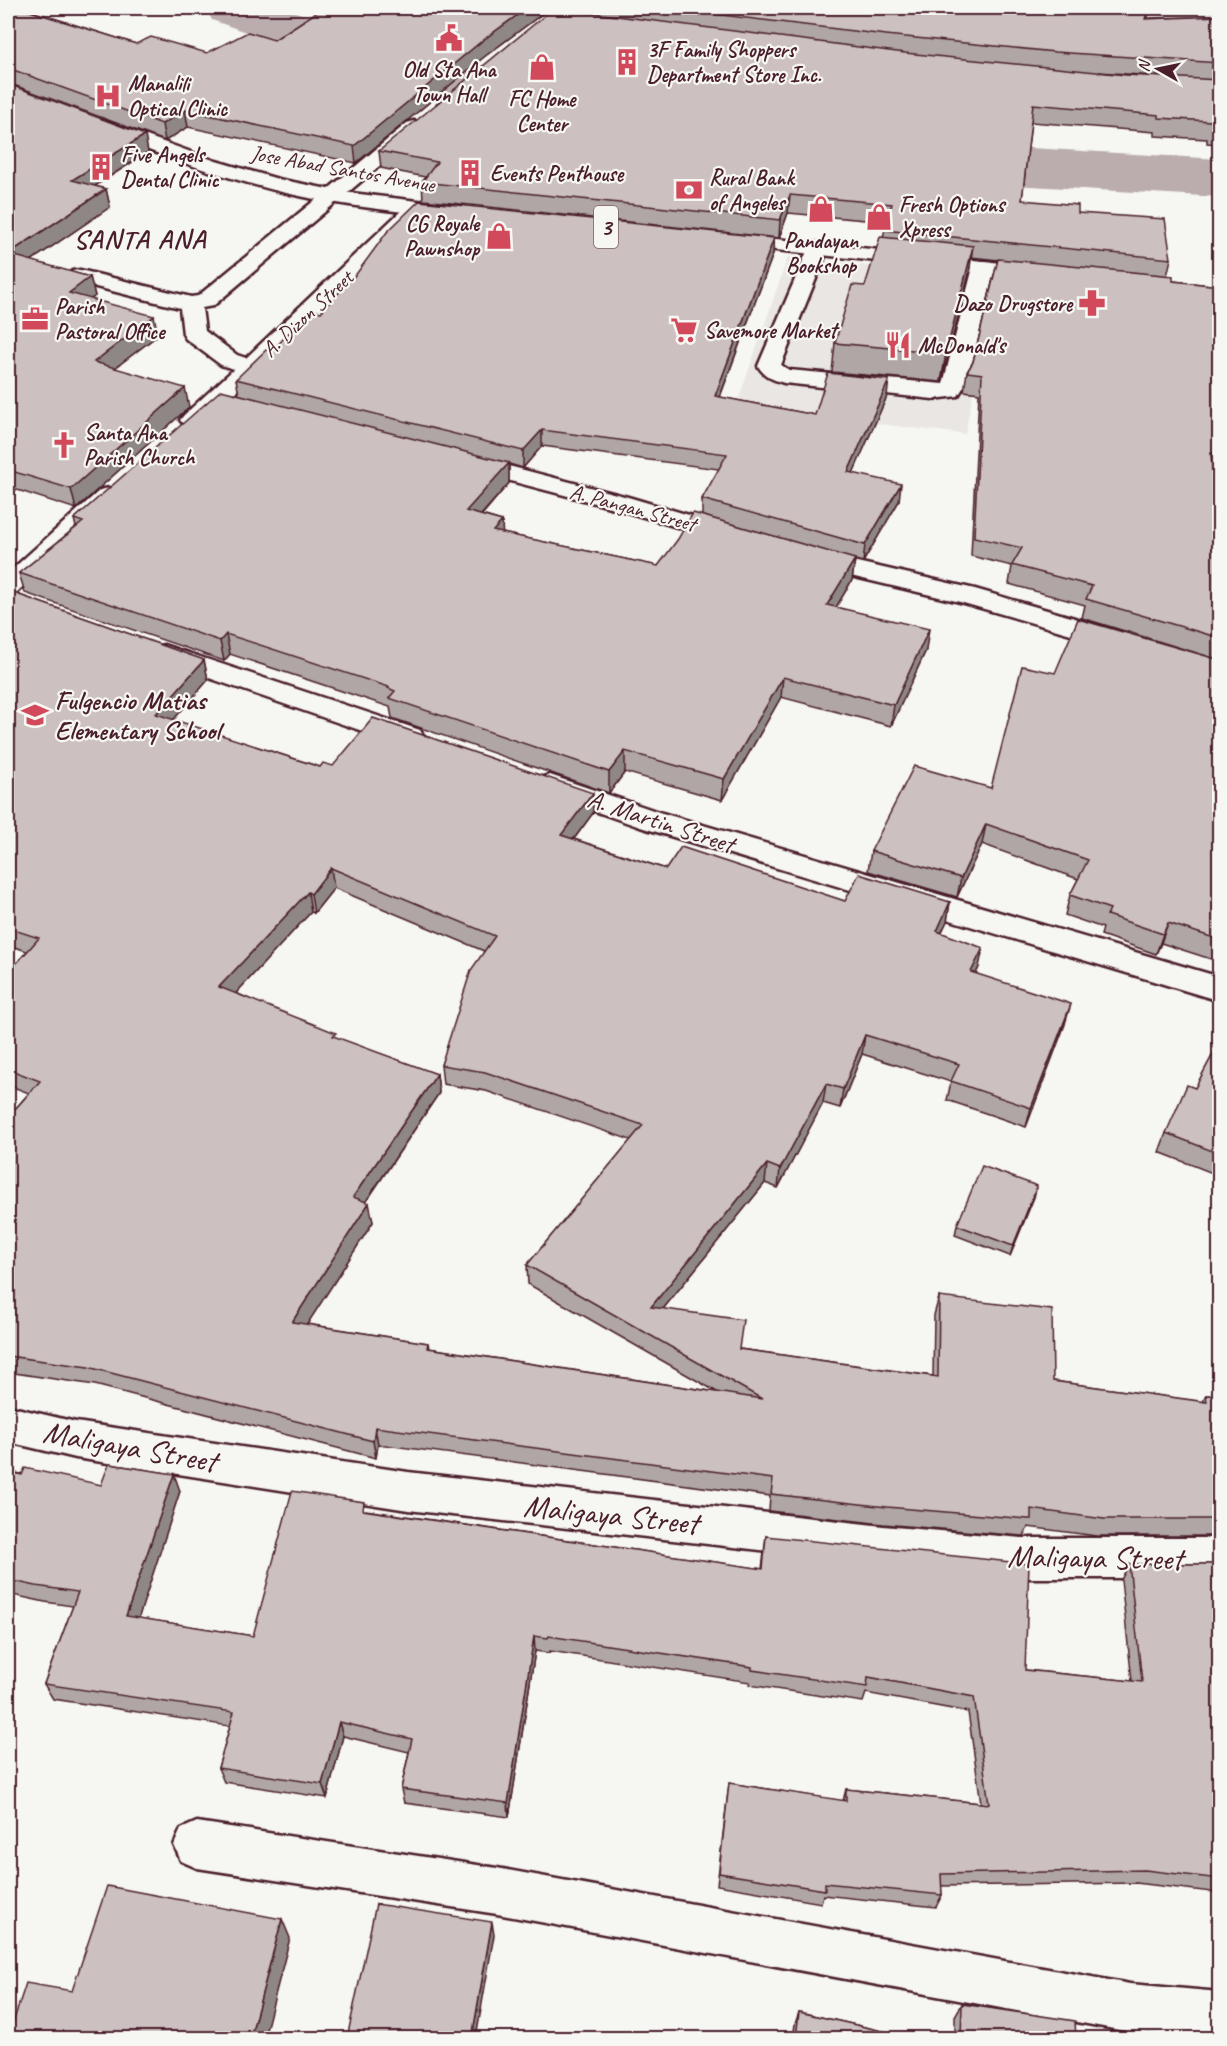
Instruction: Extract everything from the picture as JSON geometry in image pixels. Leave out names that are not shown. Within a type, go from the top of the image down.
[{"type":"main road","points":[[80,276],[191,304],[205,301],[431,112]]},
{"type":"main road","name":"Jose Abad Santos Avenue","points":[[90,122],[225,170],[275,184],[333,195],[477,214]]},
{"type":"main road","name":"A. Dizon Street","points":[[173,438],[227,401],[249,366],[322,300],[417,207]]},
{"type":"main road","points":[[712,238],[1055,274]]},
{"type":"main road","points":[[818,249],[769,366],[784,376],[933,393],[950,391],[957,380],[984,267]]},
{"type":"main road","points":[[191,304],[194,334],[230,360],[249,366]]},
{"type":"main road","name":"A. Pangan Street","points":[[444,456],[619,502],[750,540]]},
{"type":"main road","points":[[8,586],[130,477]]},
{"type":"main road","points":[[783,550],[838,567],[966,595],[1141,646]]},
{"type":"main road","points":[[143,646],[437,747]]},
{"type":"main road","name":"A. Martin Street","points":[[527,777],[651,820],[1220,989]]},
{"type":"main road","name":"Maligaya Street","points":[[8,1424],[76,1440],[408,1491],[883,1545],[1022,1558],[1220,1558]]},
{"type":"main road","points":[[197,1845],[497,1892],[1130,2008],[1220,2016]]},
{"type":"shaded area","points":[[1135,8],[1219,8],[1219,18]]},
{"type":"shaded area","points":[[788,257],[994,280],[965,434],[736,407]]},
{"type":"building","points":[[8,8],[20,8],[136,44],[151,37],[207,53],[248,32],[274,40],[323,8],[527,8],[483,40],[354,146],[185,110],[162,124],[8,68]]},
{"type":"building","points":[[554,8],[905,53],[1126,75],[1220,80],[1220,126],[1212,126],[1211,121],[1159,118],[1159,115],[1033,104],[1022,200],[1078,205],[1078,213],[1165,219],[1171,259],[884,230],[892,204],[790,195],[780,220],[422,182],[437,162],[379,151]]},
{"type":"building","points":[[664,8],[1149,8],[1145,19],[1220,16],[1220,63],[1055,52],[886,35]]},
{"type":"building","points":[[8,84],[145,135],[72,180],[106,189],[8,254]]},
{"type":"building","points":[[419,201],[774,238],[715,396],[815,415],[828,373],[889,380],[848,472],[901,484],[865,545],[702,499],[727,454],[542,430],[523,451],[236,379],[266,350],[272,351],[310,310],[321,312],[357,273],[387,232]]},
{"type":"building","points":[[880,237],[973,246],[946,353],[835,343],[852,285],[865,286]]},
{"type":"building","name":"Santa Ana Parish Church","points":[[8,254],[90,277],[69,293],[154,316],[94,362],[185,388],[71,489],[8,470]]},
{"type":"building","points":[[998,259],[1173,276],[1173,281],[1220,286],[1220,454],[1211,453],[1218,554],[1220,554],[1220,638],[1086,599],[1092,586],[1012,565],[1022,548],[974,537],[982,374],[967,372],[973,362]]},
{"type":"building","points":[[221,390],[509,463],[466,511],[502,521],[493,531],[658,566],[678,539],[693,513],[855,559],[827,605],[929,629],[894,705],[783,677],[724,779],[625,751],[609,772],[389,698],[395,691],[389,687],[226,634],[220,641],[19,573],[83,522],[74,519]]},
{"type":"building","points":[[8,591],[204,660],[156,714],[320,767],[323,763],[333,766],[373,718],[593,793],[561,835],[666,869],[681,847],[845,901],[859,874],[950,902],[937,931],[983,948],[971,972],[1071,1004],[1031,1108],[951,1081],[959,1064],[865,1035],[843,1089],[826,1084],[780,1169],[767,1164],[651,1307],[743,1320],[739,1349],[938,1377],[939,1297],[1052,1310],[1053,1381],[1207,1402],[1206,1395],[1220,1396],[1220,1519],[1104,1519],[1031,1509],[1031,1519],[1028,1519],[887,1507],[771,1494],[773,1479],[375,1427],[373,1441],[88,1367],[8,1356],[8,1117],[40,1081],[8,1069],[8,973],[39,938],[8,928]],"holes":[[[331,868],[495,936],[471,970],[441,1065],[485,1072],[643,1125],[527,1265],[762,1399],[427,1348],[428,1343],[292,1322],[369,1203],[353,1197],[437,1074],[333,1036],[336,1033],[219,987],[308,892],[311,894]]]},
{"type":"building","points":[[1078,619],[1220,660],[1220,940],[1168,923],[1163,934],[1107,915],[1110,909],[1070,895],[1088,860],[986,824],[961,878],[871,851],[914,766],[991,788],[1022,666],[1055,673]]},
{"type":"building","points":[[1220,1041],[1220,1154],[1166,1133],[1187,1085],[1195,1088]]},
{"type":"building","points":[[982,1166],[1037,1186],[1013,1246],[957,1225]]},
{"type":"building","points":[[109,1464],[174,1474],[126,1616],[253,1636],[292,1491],[364,1502],[363,1510],[763,1569],[766,1536],[1029,1564],[1025,1670],[1142,1682],[1129,1564],[1220,1564],[1220,1879],[1145,1870],[941,1874],[942,1895],[825,1883],[825,1890],[719,1873],[729,1783],[846,1801],[846,1789],[989,1804],[974,1697],[868,1677],[867,1687],[549,1636],[548,1638],[534,1636],[508,1803],[401,1789],[412,1739],[339,1722],[322,1784],[218,1768],[234,1712],[44,1684],[78,1592],[8,1580],[8,1472],[22,1475],[25,1468],[101,1485]]},
{"type":"building","points":[[107,1886],[282,1919],[250,2038],[8,2038],[26,1983],[72,1991]]},
{"type":"building","points":[[376,1904],[492,1922],[472,2038],[347,2038]]},
{"type":"building","points":[[962,2004],[1075,2021],[1076,2038],[961,2038]]},
{"type":"building","points":[[799,2012],[913,2038],[796,2038]]},
{"type":"waterway","points":[[232,8],[398,67],[612,105]]},
{"type":"waterway","points":[[880,152],[930,161],[1220,178]]},
{"type":"place","name":"Old Sta Ana Town Hall","points":[[449,38]]},
{"type":"place","name":"3F Family Shoppers Department Store Inc.","points":[[627,62]]},
{"type":"place","name":"FC Home Center","points":[[542,67]]},
{"type":"place","name":"Manalili Optical Clinic","points":[[108,96]]},
{"type":"place","name":"Five Angels Dental Clinic","points":[[101,167]]},
{"type":"place","name":"Events Penthouse","points":[[470,173]]},
{"type":"place","name":"Rural Bank of Angeles","points":[[689,190]]},
{"type":"place","name":"Pandayan Bookshop","points":[[821,209]]},
{"type":"place","name":"Fresh Options Xpress","points":[[879,217]]},
{"type":"place","name":"CG Royale Pawnshop","points":[[499,236]]},
{"type":"place","name":"Dazo Drugstore","points":[[1092,303]]},
{"type":"place","name":"Parish Pastoral Office","points":[[35,319]]},
{"type":"place","name":"Savemore Market","points":[[684,330]]},
{"type":"place","name":"McDonald's","points":[[898,345]]},
{"type":"place","name":"Santa Ana Parish Church","points":[[64,445]]},
{"type":"place","name":"Fulgencio Matias Elementary School","points":[[35,715]]},
{"type":"district","name":"SANTA ANA","points":[[140,239]]}]
